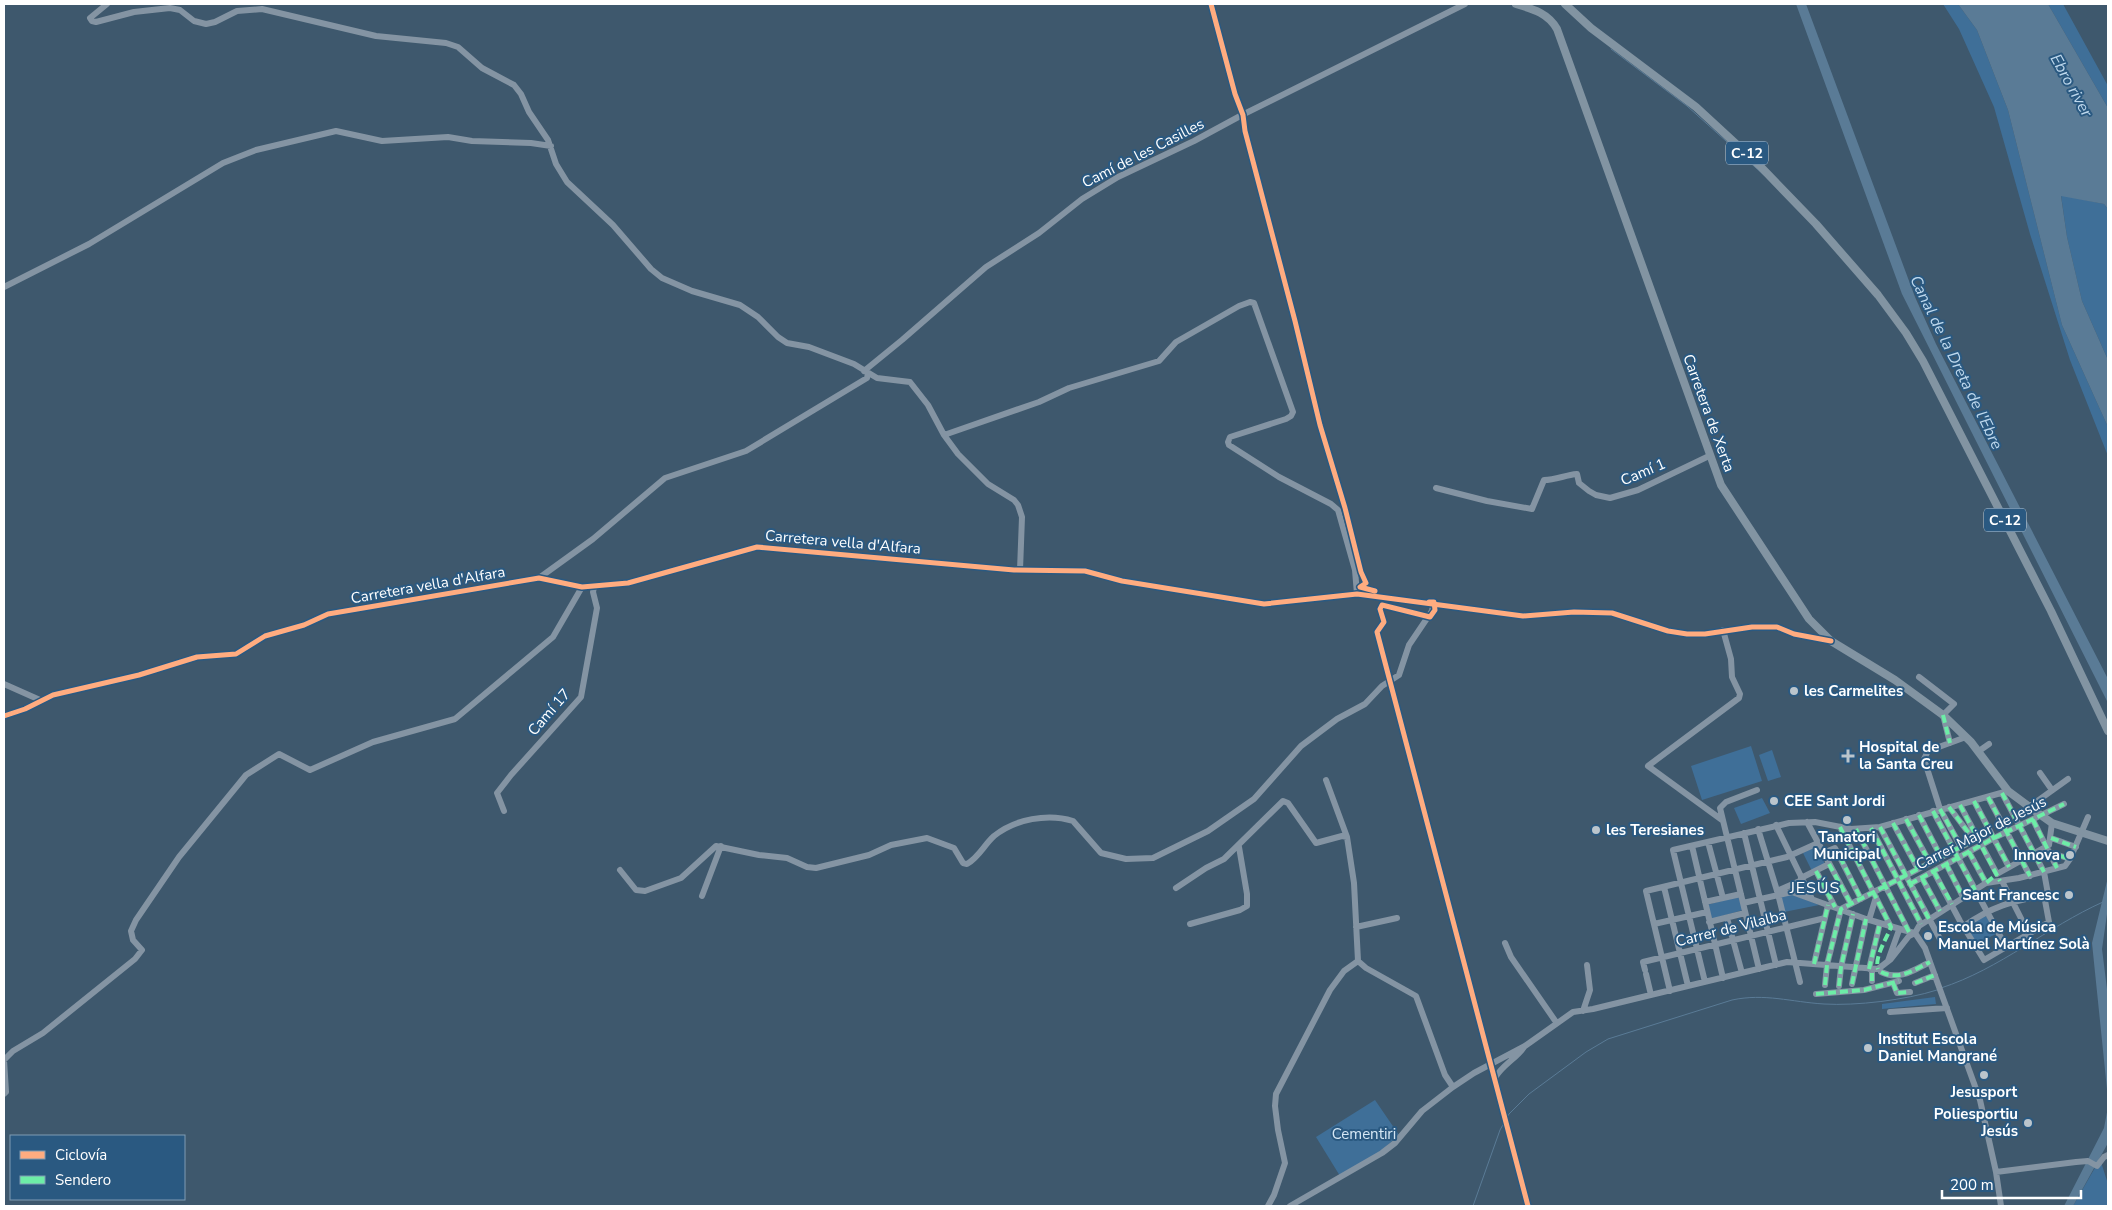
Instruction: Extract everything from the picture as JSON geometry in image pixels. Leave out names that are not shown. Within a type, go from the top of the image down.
[{"type":"main road","points":[[1516,4],[1524,5]]},
{"type":"main road","name":"C-12","points":[[1563,4],[1620,47],[1720,128],[1816,224],[1878,295],[1906,333],[1923,361],[2051,610],[2108,731]]},
{"type":"main road","name":"C-12","points":[[1571,4],[1620,47]]},
{"type":"main road","name":"Carretera de Xerta","points":[[1524,5],[1548,16],[1559,34],[1721,485],[1808,619],[1831,641],[1894,680],[1943,715],[1978,751],[2005,792]]},
{"type":"main road","points":[[2005,792],[2052,823],[2108,841]]},
{"type":"street","points":[[106,4],[92,14],[90,18],[92,21],[96,22],[134,12],[170,8],[180,10],[194,21],[206,24],[215,22],[237,11],[262,9],[376,36],[452,44],[463,50],[482,68],[514,85],[521,94],[528,112],[551,146],[556,164],[567,182],[613,226],[662,278],[692,291],[740,305],[758,317],[782,341],[809,347],[854,364],[880,379],[910,382],[928,405],[944,436],[979,476],[1018,505],[1022,517],[1020,570]]},
{"type":"street","name":"Camí de les Casilles","points":[[539,578],[592,538],[665,478],[746,452],[867,378],[866,372],[986,266],[1039,233],[1082,199],[1126,173],[1194,141],[1465,4]]},
{"type":"street","points":[[4,287],[89,244],[223,163],[256,150],[336,131],[382,141],[448,137],[472,141],[531,143],[551,146]]},
{"type":"street","points":[[944,436],[1030,405],[1069,388],[1159,361],[1176,342],[1238,306],[1250,302],[1254,303],[1293,412],[1286,419],[1230,437],[1229,445],[1279,477],[1331,504],[1338,510],[1355,570],[1357,594]]},
{"type":"street","name":"Camí 1","points":[[1436,488],[1487,501],[1532,509],[1544,480],[1555,480],[1565,475],[1577,474],[1579,483],[1589,491],[1596,495],[1610,498],[1638,490],[1709,456]]},
{"type":"street","name":"Carretera vella d'Alfara","points":[[4,716],[25,709],[53,695],[139,675],[198,658],[236,654],[265,636],[304,625],[328,614],[539,578],[582,587],[628,583],[757,548],[1020,570],[1085,571],[1122,581],[1264,604],[1357,594],[1523,616],[1574,612],[1612,613],[1668,631],[1687,634],[1777,627],[1794,634],[1831,641]]},
{"type":"street","points":[[4,1094],[6,1092],[6,1077],[4,1060],[13,1051],[43,1033],[135,959],[142,950],[133,940],[131,931],[136,920],[179,857],[246,775],[279,754],[310,770],[373,742],[454,719],[553,637],[582,587]]},
{"type":"street","name":"Camí 17","points":[[504,811],[497,793],[510,775],[581,697],[597,608],[593,592],[594,587]]},
{"type":"street","points":[[620,870],[636,890],[642,892],[682,878],[699,864],[715,846],[759,855],[787,858],[807,867],[816,868],[869,855],[885,846],[924,837],[954,848],[966,865],[979,856],[996,835],[1026,819],[1040,818],[1065,819],[1076,822],[1097,850],[1106,856],[1135,859],[1153,858],[1208,832],[1251,801],[1301,746],[1337,720],[1365,704],[1382,686],[1398,677],[1402,670],[1409,645],[1434,605]]},
{"type":"street","points":[[1722,630],[1731,659],[1732,677],[1740,694],[1739,698],[1648,766],[1722,820]]},
{"type":"street","points":[[1919,677],[1954,704],[1943,715],[1950,742]]},
{"type":"street","points":[[4,684],[40,700]]},
{"type":"street","points":[[1966,737],[1927,752],[1924,759],[1936,810],[1954,851],[2006,947]]},
{"type":"street","points":[[1978,751],[1989,744]]},
{"type":"street","points":[[2040,773],[2052,790]]},
{"type":"street","points":[[2029,807],[2068,779]]},
{"type":"street","points":[[1326,780],[1347,837],[1354,884],[1358,961],[1366,968],[1416,996],[1445,1075],[1453,1087]]},
{"type":"street","points":[[1757,790],[1722,804],[1720,808],[1759,969]]},
{"type":"street","points":[[1705,982],[1673,850],[1758,829],[1807,822],[1856,829],[1880,827],[2005,792],[2020,827],[2044,872],[2048,894],[2012,902],[1987,911],[1964,926]]},
{"type":"street","points":[[1988,797],[2030,876]]},
{"type":"street","points":[[1176,888],[1206,868],[1222,861],[1239,847],[1247,835],[1278,805],[1286,801],[1316,843],[1342,836],[1347,837]]},
{"type":"street","points":[[1974,801],[2009,867]]},
{"type":"street","name":"Carrer Major de Jesús","points":[[1910,884],[1994,838],[2064,804]]},
{"type":"street","points":[[1960,805],[1976,839]]},
{"type":"street","points":[[1949,807],[1982,845],[1997,874],[2034,853],[2048,849],[2070,859]]},
{"type":"street","points":[[1936,810],[1960,847]]},
{"type":"street","points":[[1919,815],[1941,857]]},
{"type":"street","points":[[1290,1206],[1382,1153],[1401,1137],[1422,1111],[1453,1087],[1474,1073],[1525,1046],[1556,1022],[1573,1012],[1795,962],[1878,969],[1888,962],[1912,932],[1921,924],[1986,883],[2030,876],[2065,866],[2076,847],[2088,817]]},
{"type":"street","points":[[1906,819],[1930,863]]},
{"type":"street","points":[[2033,820],[2057,868]]},
{"type":"street","points":[[1807,822],[1851,904]]},
{"type":"street","points":[[1893,823],[1918,869]]},
{"type":"street","points":[[2048,849],[2052,823]]},
{"type":"street","points":[[1776,826],[1812,899]]},
{"type":"street","points":[[1880,827],[1940,939]]},
{"type":"street","points":[[1842,828],[1891,927]]},
{"type":"street","points":[[1871,828],[1921,924]]},
{"type":"street","points":[[1758,829],[1800,982]]},
{"type":"street","points":[[1856,829],[1885,886],[1912,932],[1925,948],[1980,1100],[1996,1172],[2001,1206]]},
{"type":"street","points":[[1744,833],[1776,965]]},
{"type":"street","points":[[2051,838],[2076,847]]},
{"type":"street","points":[[1838,908],[1874,895],[1885,886],[1905,875],[1976,839]]},
{"type":"street","points":[[1708,842],[1723,898]]},
{"type":"street","points":[[1670,991],[1646,892],[1790,856],[1818,843]]},
{"type":"street","points":[[702,896],[721,846]]},
{"type":"street","points":[[1692,846],[1723,978]]},
{"type":"street","points":[[1190,924],[1240,910],[1247,906],[1247,894],[1239,847]]},
{"type":"street","points":[[1823,853],[1835,848],[1861,899]]},
{"type":"street","points":[[1969,852],[1986,883]]},
{"type":"street","points":[[1743,903],[1777,893],[1829,864]]},
{"type":"street","points":[[1946,864],[1963,897]]},
{"type":"street","points":[[1816,871],[1838,908],[1825,985]]},
{"type":"street","points":[[1934,872],[1984,960],[2050,922],[2044,895]]},
{"type":"street","points":[[1922,878],[1940,912]]},
{"type":"street","points":[[2002,881],[2029,934]]},
{"type":"street","points":[[1664,887],[1688,986]]},
{"type":"street","points":[[1777,893],[1792,892],[1867,920],[1912,932]]},
{"type":"street","points":[[1704,902],[1741,894]]},
{"type":"street","points":[[1852,984],[1854,968],[1874,895]]},
{"type":"street","points":[[1814,964],[1828,905]]},
{"type":"street","points":[[1654,924],[1707,912]]},
{"type":"street","points":[[1710,922],[1745,913]]},
{"type":"street","points":[[1839,986],[1841,966],[1854,914]]},
{"type":"street","points":[[1356,927],[1397,918]]},
{"type":"street","points":[[1727,918],[1742,973]]},
{"type":"street","name":"Carrer de Vilalba","points":[[1651,995],[1643,962],[1825,918]]},
{"type":"street","points":[[1872,980],[1871,969],[1880,923]]},
{"type":"street","points":[[1888,962],[1899,930]]},
{"type":"street","points":[[1505,943],[1511,957],[1556,1022]]},
{"type":"street","points":[[1268,1206],[1274,1195],[1285,1163],[1275,1106],[1276,1094],[1330,990],[1344,971],[1358,961]]},
{"type":"street","points":[[1910,979],[1930,962]]},
{"type":"street","points":[[1583,1011],[1590,990],[1587,965]]},
{"type":"street","points":[[1881,972],[1910,979],[1935,975]]},
{"type":"street","points":[[1816,994],[1864,990],[1896,982],[1897,993],[1910,992]]},
{"type":"street","points":[[1890,1012],[1947,1008]]},
{"type":"street","points":[[1495,1078],[1499,1070],[1515,1059],[1525,1046]]},
{"type":"street","points":[[1996,1172],[2088,1161],[2097,1166],[2104,1156],[2108,1155]]},
{"type":"green space","points":[[1943,4],[1958,4],[1977,30],[2008,110],[2062,325],[2108,427],[2108,456],[2070,360],[2030,234],[1994,107],[1959,29]]},
{"type":"green space","points":[[2048,4],[2063,4],[2108,86],[2108,108]]},
{"type":"green space","points":[[2061,195],[2104,204],[2108,209],[2108,360],[2082,301],[2067,237]]},
{"type":"green space","points":[[1751,746],[1762,781],[1702,800],[1691,766]]},
{"type":"green space","points":[[1772,750],[1781,777],[1768,781],[1759,755]]},
{"type":"green space","points":[[1762,798],[1770,813],[1741,824],[1734,808]]},
{"type":"green space","points":[[1816,846],[1825,864],[1812,871],[1803,853]]},
{"type":"green space","points":[[1791,894],[1819,905],[1784,912],[1780,896]]},
{"type":"green space","points":[[1738,896],[1743,910],[1712,919],[1707,905]]},
{"type":"green space","points":[[1984,916],[1987,917],[1996,934],[1976,944],[1967,929],[1969,925]]},
{"type":"green space","points":[[1935,997],[1936,1004],[1882,1009],[1882,1004]]},
{"type":"green space","name":"Cementiri","points":[[1375,1100],[1399,1135],[1381,1151],[1340,1176],[1316,1137]]},
{"type":"green space","points":[[2100,1159],[2108,1184],[2108,1206],[2073,1206]]},
{"type":"water","points":[[1796,4],[1806,4],[1915,297],[1936,344],[2108,679],[2108,703],[1902,294]]},
{"type":"water","name":"Ebro river","points":[[1958,4],[2048,4],[2108,108],[2108,209],[2104,204],[2061,196],[2067,237],[2082,301],[2108,360],[2108,427],[2062,325],[2008,110],[1977,30]]},
{"type":"water","points":[[2108,877],[2108,907],[2102,949],[2108,997],[2108,1099],[2092,943]]},
{"type":"water","points":[[2108,1107],[2108,1143],[2073,1206],[2064,1206],[2104,1128]]},
{"type":"waterway","points":[[1611,49],[1687,106],[1765,176]]},
{"type":"waterway","points":[[1941,988],[1983,970],[2062,923],[2103,902]]},
{"type":"waterway","points":[[1473,1206],[1500,1130],[1509,1114],[1529,1094],[1586,1052],[1608,1039],[1732,1000],[1744,998],[1756,997],[1824,1004],[1851,1004],[1896,999],[1937,990]]},
{"type":"marked path","points":[[1943,715],[1950,743]]},
{"type":"marked path","points":[[2002,793],[2044,872]]},
{"type":"marked path","points":[[1988,797],[2030,876]]},
{"type":"marked path","points":[[1974,801],[2009,867]]},
{"type":"marked path","points":[[1910,884],[1994,838],[2064,804]]},
{"type":"marked path","points":[[1960,805],[2000,881]]},
{"type":"marked path","points":[[1949,807],[1974,840]]},
{"type":"marked path","points":[[1940,809],[1961,847]]},
{"type":"marked path","points":[[1933,811],[1975,890]]},
{"type":"marked path","points":[[1919,815],[1941,857]]},
{"type":"marked path","points":[[1906,819],[1930,863]]},
{"type":"marked path","points":[[2033,820],[2057,868]]},
{"type":"marked path","points":[[1893,823],[1918,869]]},
{"type":"marked path","points":[[1840,827],[1891,927],[1879,953],[1878,969]]},
{"type":"marked path","points":[[1880,827],[1929,919]]},
{"type":"marked path","points":[[1871,828],[1921,924]]},
{"type":"marked path","points":[[1856,829],[1909,932]]},
{"type":"marked path","points":[[1825,985],[1827,965],[1841,909],[1978,838]]},
{"type":"marked path","points":[[2051,838],[2076,847]]},
{"type":"marked path","points":[[1969,852],[1986,883],[1997,874]]},
{"type":"marked path","points":[[2049,852],[2070,859]]},
{"type":"marked path","points":[[1840,857],[1861,899]]},
{"type":"marked path","points":[[1829,864],[1851,904]]},
{"type":"marked path","points":[[1946,864],[1963,897]]},
{"type":"marked path","points":[[1816,871],[1835,907]]},
{"type":"marked path","points":[[1934,872],[1952,904]]},
{"type":"marked path","points":[[1922,878],[1940,911]]},
{"type":"marked path","points":[[1814,964],[1828,905]]},
{"type":"marked path","points":[[1839,986],[1841,967],[1853,914]]},
{"type":"marked path","points":[[1852,984],[1866,919]]},
{"type":"marked path","points":[[1869,969],[1880,923]]},
{"type":"marked path","points":[[1881,972],[1900,975],[1930,962]]},
{"type":"marked path","points":[[1872,970],[1872,981]]},
{"type":"marked path","points":[[1915,983],[1935,975]]},
{"type":"marked path","points":[[1816,994],[1864,990],[1899,981]]},
{"type":"marked path","points":[[1893,983],[1897,993],[1910,992]]},
{"type":"cycle path","points":[[1211,4],[1235,94],[1243,115],[1245,131],[1320,425],[1345,508],[1361,572],[1366,583],[1360,587],[1375,591]]},
{"type":"cycle path","points":[[4,716],[25,709],[53,695],[139,675],[197,657],[236,654],[265,636],[304,625],[328,614],[539,578],[582,587],[628,583],[757,547],[1014,570],[1085,571],[1122,581],[1264,604],[1357,594],[1523,616],[1574,612],[1612,613],[1668,631],[1687,634],[1705,634],[1752,627],[1777,627],[1794,634],[1831,641]]},
{"type":"cycle path","points":[[1429,602],[1434,602],[1435,610],[1430,617],[1382,605],[1380,609],[1384,622],[1377,632],[1528,1206]]},
{"type":"place","name":"les Carmelites","points":[[1794,691]]},
{"type":"place","name":"Hospital de la Santa Creu","points":[[1848,756]]},
{"type":"place","name":"CEE Sant Jordi","points":[[1774,801]]},
{"type":"place","name":"Tanatori Municipal","points":[[1847,820]]},
{"type":"place","name":"les Teresianes","points":[[1596,830]]},
{"type":"place","name":"Innova","points":[[2070,855]]},
{"type":"place","name":"Sant Francesc","points":[[2069,895]]},
{"type":"place","name":"Escola de Música Manuel Martínez Solà","points":[[1928,936]]},
{"type":"place","name":"Institut Escola Daniel Mangrané","points":[[1868,1048]]},
{"type":"place","name":"Jesusport","points":[[1984,1075]]},
{"type":"place","name":"Poliesportiu Jesús","points":[[2028,1123]]},
{"type":"district","name":"JESÚS","points":[[1815,887]]},
{"type":"water label","name":"Canal de la Dreta de l'Ebre","points":[[1957,362]]}]
